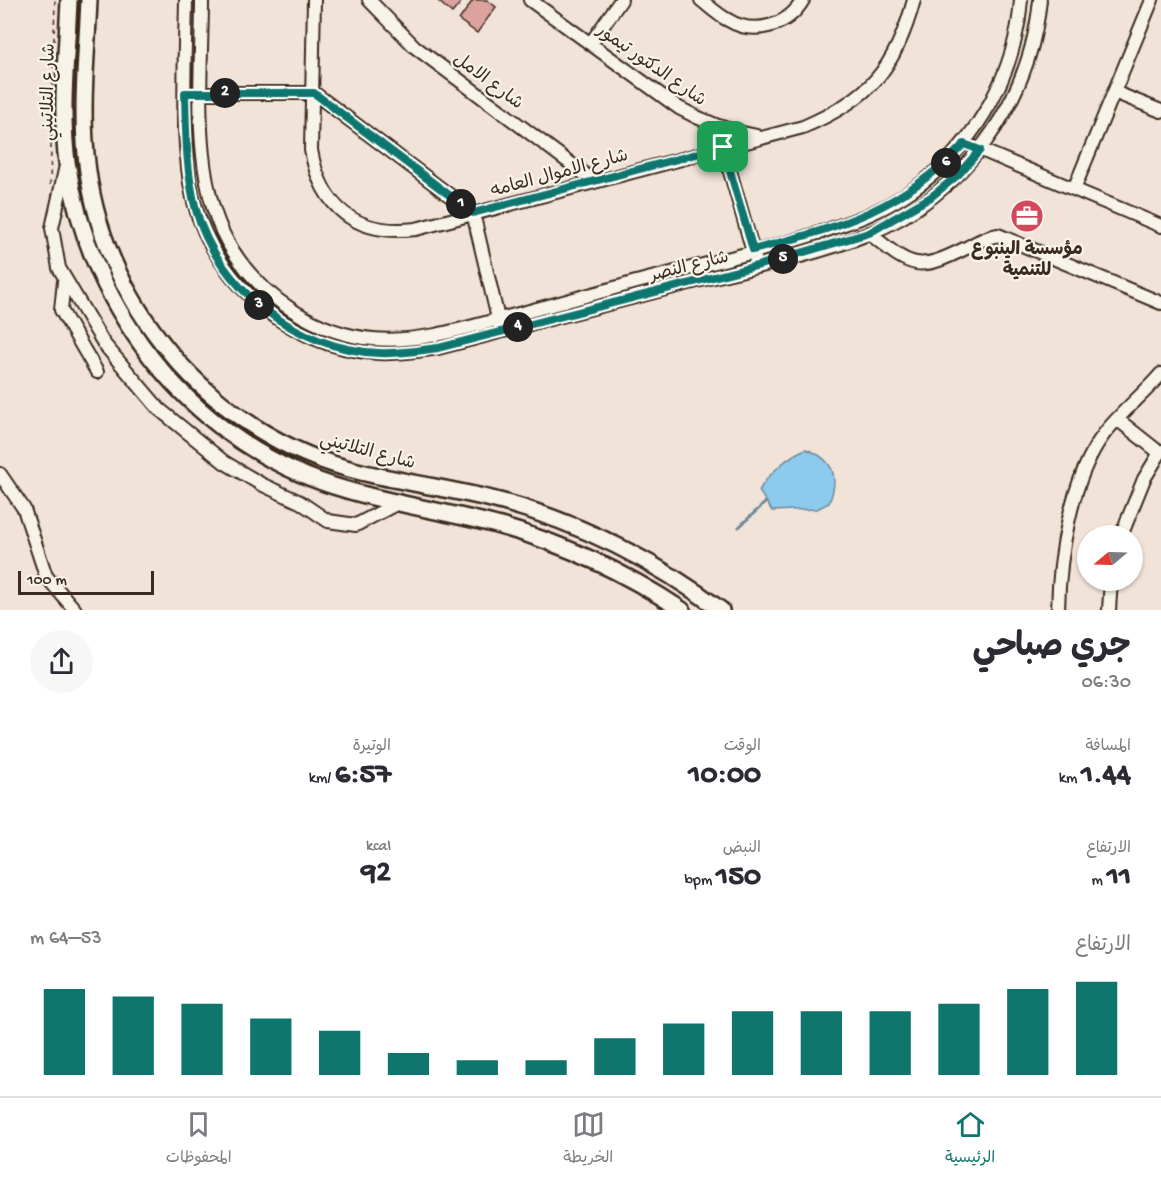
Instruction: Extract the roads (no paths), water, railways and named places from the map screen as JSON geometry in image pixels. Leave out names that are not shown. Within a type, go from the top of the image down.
[{"type":"main road","name":"شارع التلاتيني","points":[[69,0],[64,107],[67,160],[82,229],[104,284],[126,325],[169,381],[222,428],[281,465],[347,490],[500,526],[556,544],[610,568],[682,610]]},
{"type":"main road","name":"شارع التلاتيني","points":[[89,0],[84,122],[87,167],[99,223],[120,275],[142,315],[161,343],[208,393],[263,432],[324,461],[357,471],[503,502],[591,533],[647,561],[721,610]]},
{"type":"street","points":[[186,0],[185,93],[190,184],[197,213],[209,241],[224,267],[244,291],[266,311],[291,328],[348,349],[378,353],[408,353],[438,348],[500,325]]},
{"type":"street","points":[[202,0],[205,176],[216,220],[252,277],[277,300],[306,319],[337,332],[370,339],[404,340],[500,325]]},
{"type":"street","name":"شارع الاموال العامه","points":[[314,0],[314,93],[311,150],[315,171],[330,199],[354,220],[373,229],[395,232],[416,229],[803,127],[835,114],[864,93],[888,66],[904,35],[914,0]]},
{"type":"street","name":"شارع الامل","points":[[369,0],[415,47],[594,181]]},
{"type":"street","name":"شارع الدكتور تيمور","points":[[530,0],[679,108],[705,122],[733,132],[762,137]]},
{"type":"street","points":[[591,43],[621,0]]},
{"type":"street","points":[[701,0],[728,20],[753,28],[779,23],[791,15],[803,0]]},
{"type":"street","name":"شارع النصر","points":[[500,325],[846,224],[873,213],[922,183],[964,144],[998,88],[1011,55],[1021,0]]},
{"type":"street","name":"شارع النصر","points":[[500,325],[760,265],[869,233],[931,197],[958,175],[980,150],[1005,112],[1028,61],[1040,0]]},
{"type":"street","points":[[1074,189],[1152,0]]},
{"type":"street","points":[[1011,55],[1028,61]]},
{"type":"street","points":[[1114,92],[1161,111]]},
{"type":"street","points":[[185,93],[314,93],[473,213],[500,325]]},
{"type":"street","points":[[964,144],[1161,226]]},
{"type":"street","points":[[723,147],[753,250],[760,265]]},
{"type":"street","points":[[67,160],[52,228],[55,255],[64,281],[104,344],[130,378],[174,423],[224,462],[337,525],[356,525],[366,522],[400,502]]},
{"type":"street","points":[[869,233],[895,254],[918,264],[943,260],[986,238],[998,235],[1161,303]]},
{"type":"street","points":[[64,281],[61,310],[97,372]]},
{"type":"street","points":[[1058,610],[1068,527],[1089,459],[1103,435],[1117,418],[1161,374]]},
{"type":"street","points":[[1117,418],[1160,452],[1131,506],[1125,525]]},
{"type":"street","points":[[0,474],[24,509],[46,576],[75,610]]},
{"type":"street","points":[[1109,610],[1110,591]]},
{"type":"water","points":[[806,449],[823,458],[832,470],[834,485],[829,503],[817,509],[772,511],[759,491],[779,466]]},
{"type":"waterway","points":[[739,527],[766,502]]},
{"type":"place","name":"مؤسسة الينبوع للتنمية","points":[[1027,216]]}]
